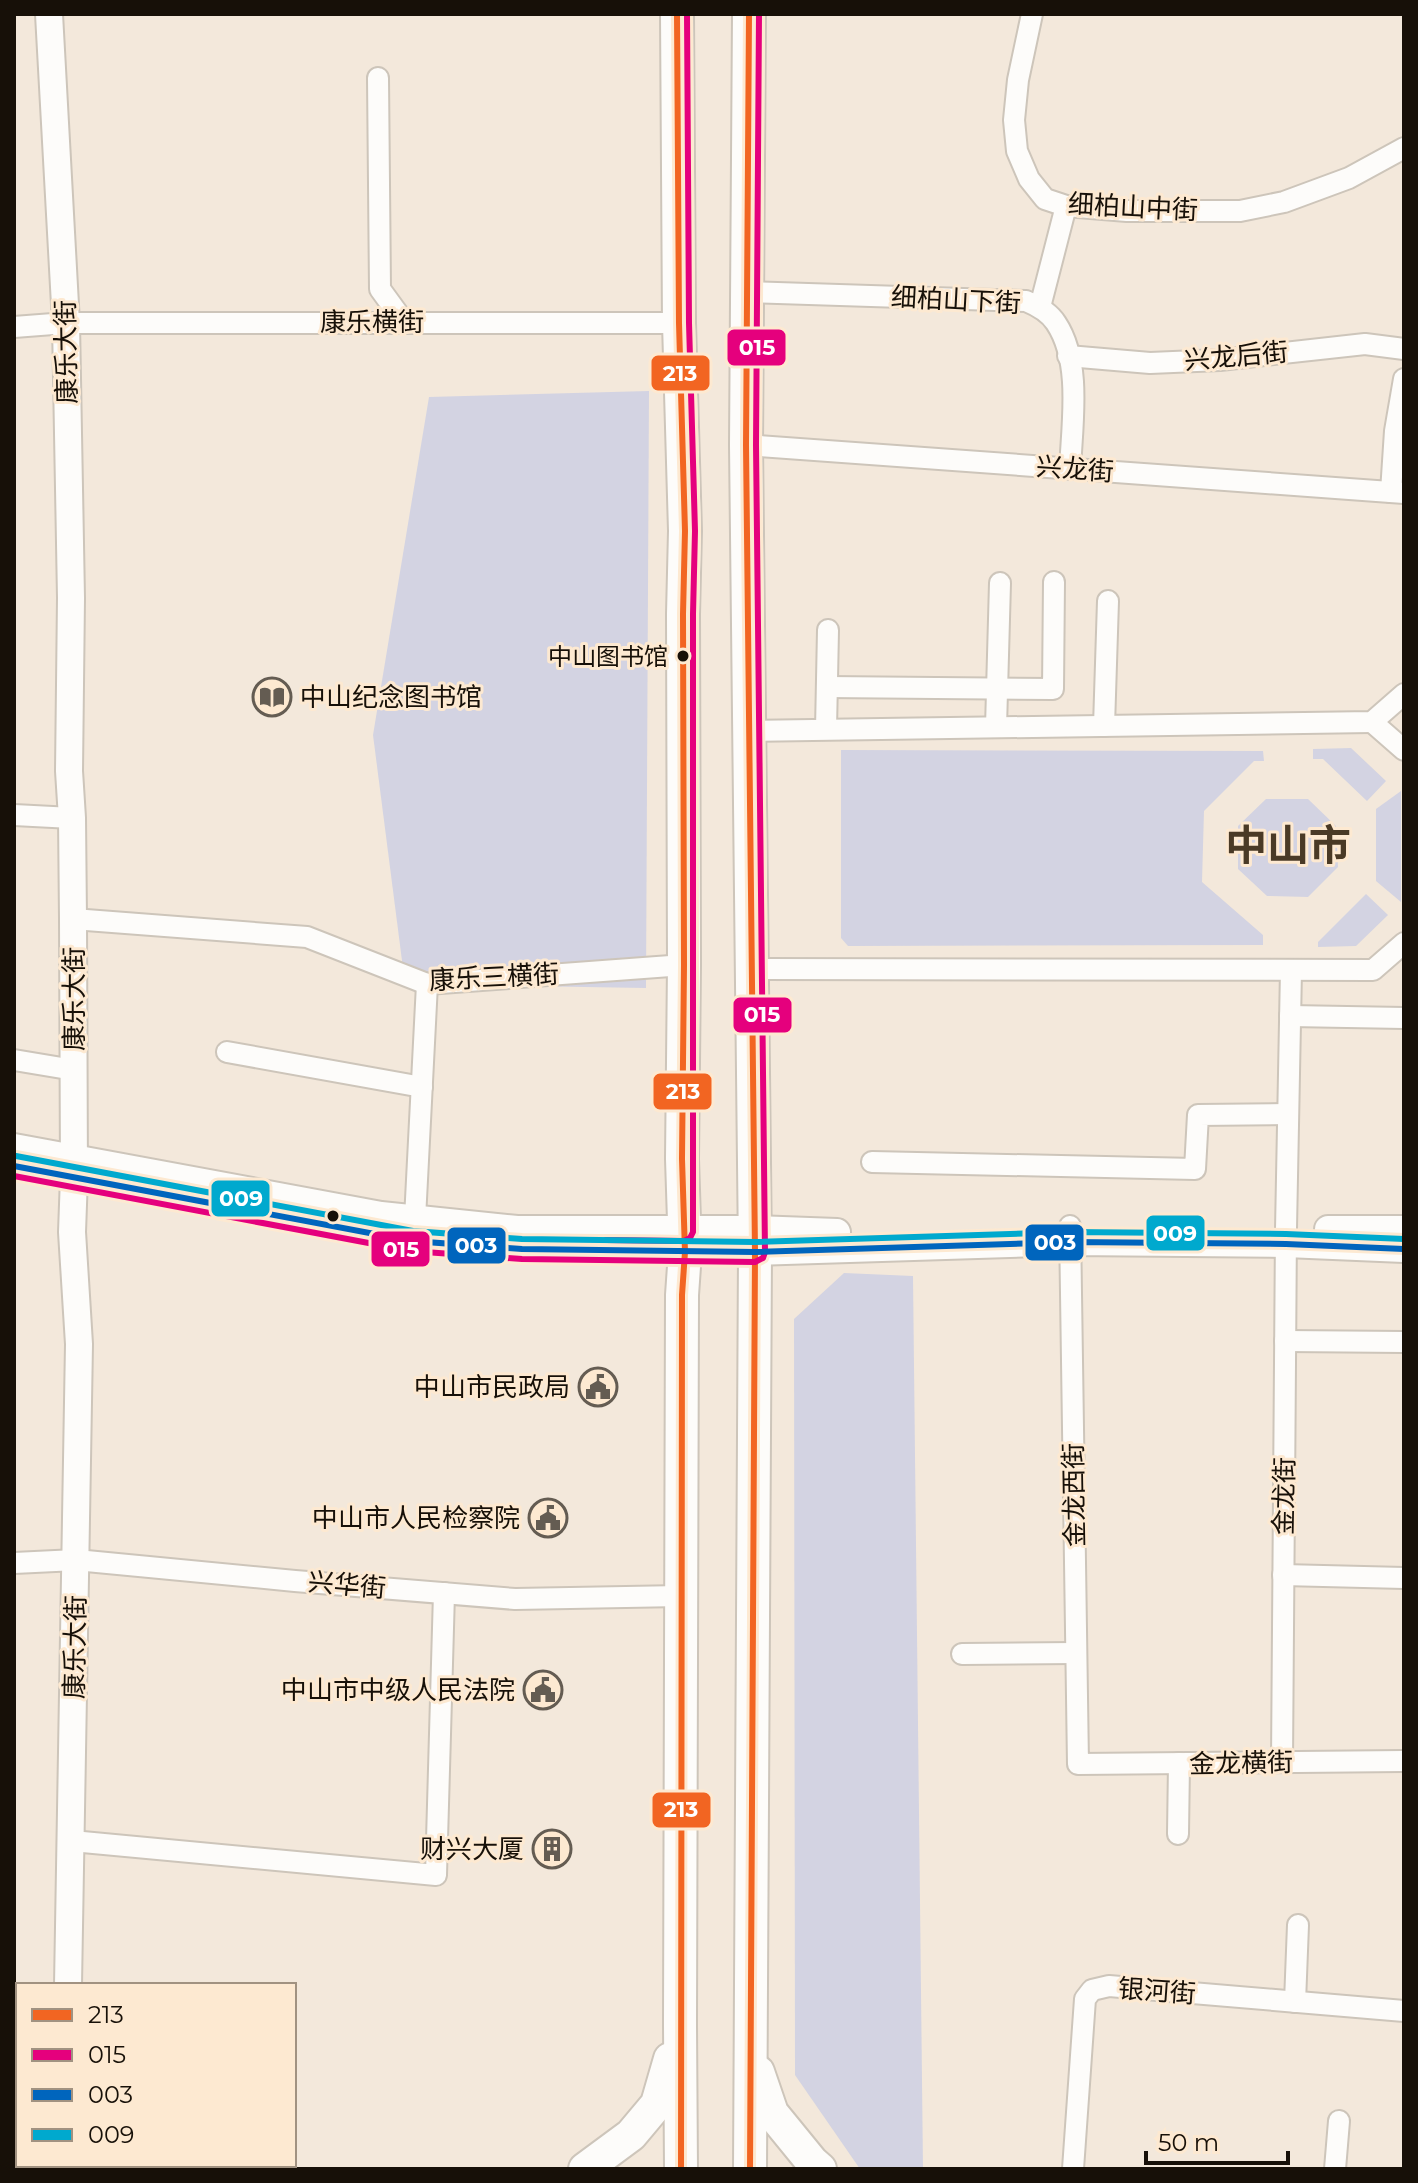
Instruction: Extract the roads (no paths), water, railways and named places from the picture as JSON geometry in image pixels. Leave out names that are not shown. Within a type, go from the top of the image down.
[{"type":"main road","points":[[677,14],[679,323],[685,531],[681,2169]]},
{"type":"main road","points":[[749,14],[746,445],[754,1241],[750,2169]]},
{"type":"main road","points":[[585,2169],[631,2135],[657,2104],[680,2025]]},
{"type":"main road","points":[[750,2048],[772,2113],[820,2169]]},
{"type":"main road","points":[[206,2167],[232,2169]]},
{"type":"main road","points":[[14,2168],[24,2169]]},
{"type":"street","name":"康乐大街","points":[[49,14],[66,323],[71,598],[72,1232],[79,1344],[68,1983]]},
{"type":"street","name":"细柏山中街","points":[[1032,14],[1018,80],[1014,120],[1017,151],[1029,179],[1045,199],[1066,206],[1127,211],[1240,211],[1284,202],[1349,178],[1404,148]]},
{"type":"street","points":[[378,78],[380,289],[404,322]]},
{"type":"street","points":[[1040,307],[1066,206]]},
{"type":"street","name":"细柏山下街","points":[[747,292],[1026,301],[1040,307],[1055,320],[1068,356],[1074,389],[1070,469]]},
{"type":"street","name":"康乐横街","points":[[14,327],[66,323],[679,323]]},
{"type":"street","name":"兴龙后街","points":[[1068,356],[1150,363],[1220,360],[1365,344],[1404,349]]},
{"type":"street","points":[[1397,493],[1395,431],[1401,411],[1404,379]]},
{"type":"street","name":"兴龙街","points":[[746,445],[1397,493]]},
{"type":"street","points":[[827,687],[1053,689],[1054,582]]},
{"type":"street","points":[[996,727],[1000,583]]},
{"type":"street","points":[[1104,726],[1108,601]]},
{"type":"street","points":[[826,729],[828,630]]},
{"type":"street","points":[[749,731],[1372,722],[1404,694]]},
{"type":"street","points":[[1372,722],[1404,750]]},
{"type":"street","points":[[14,815],[72,818]]},
{"type":"street","name":"康乐三横街","points":[[73,919],[307,937],[427,984],[684,965]]},
{"type":"street","points":[[752,969],[1373,970],[1404,943]]},
{"type":"street","name":"金龙街","points":[[1282,1762],[1291,970]]},
{"type":"street","points":[[415,1219],[427,984]]},
{"type":"street","points":[[1290,1016],[1404,1018]]},
{"type":"street","points":[[227,1052],[422,1087]]},
{"type":"street","points":[[14,1060],[74,1070]]},
{"type":"street","points":[[872,1162],[1195,1169],[1198,1115],[1288,1114]]},
{"type":"street","points":[[14,1147],[74,1167],[412,1241],[522,1249],[684,1242],[1070,1234],[1286,1237],[1404,1229]]},
{"type":"street","points":[[14,1166],[74,1167],[415,1219],[684,1242]]},
{"type":"street","name":"金龙西街","points":[[1070,1234],[1078,1764]]},
{"type":"street","points":[[1286,1237],[1404,1249]]},
{"type":"street","points":[[1285,1341],[1404,1342]]},
{"type":"street","name":"兴华街","points":[[14,1563],[76,1560],[515,1599],[681,1596]]},
{"type":"street","points":[[1283,1575],[1404,1578]]},
{"type":"street","points":[[72,1841],[436,1875],[444,1593]]},
{"type":"street","points":[[962,1654],[1076,1653]]},
{"type":"street","name":"金龙横街","points":[[1078,1764],[1404,1761]]},
{"type":"street","points":[[1178,1834],[1179,1763]]},
{"type":"street","points":[[1295,2002],[1298,1925]]},
{"type":"street","name":"银河街","points":[[1073,2169],[1085,1999],[1092,1990],[1109,1986],[1404,2011]]},
{"type":"street","points":[[1335,2169],[1339,2121]]},
{"type":"place","name":"中山图书馆","points":[[683,656]]},
{"type":"place","name":"中山纪念图书馆","points":[[272,697]]},
{"type":"place","name":"中山市民政局","points":[[598,1387]]},
{"type":"place","name":"中山市人民检察院","points":[[548,1518]]},
{"type":"place","name":"中山市中级人民法院","points":[[543,1690]]},
{"type":"place","name":"财兴大厦","points":[[552,1849]]},
{"type":"district","name":"中山市","points":[[1288,845]]}]
